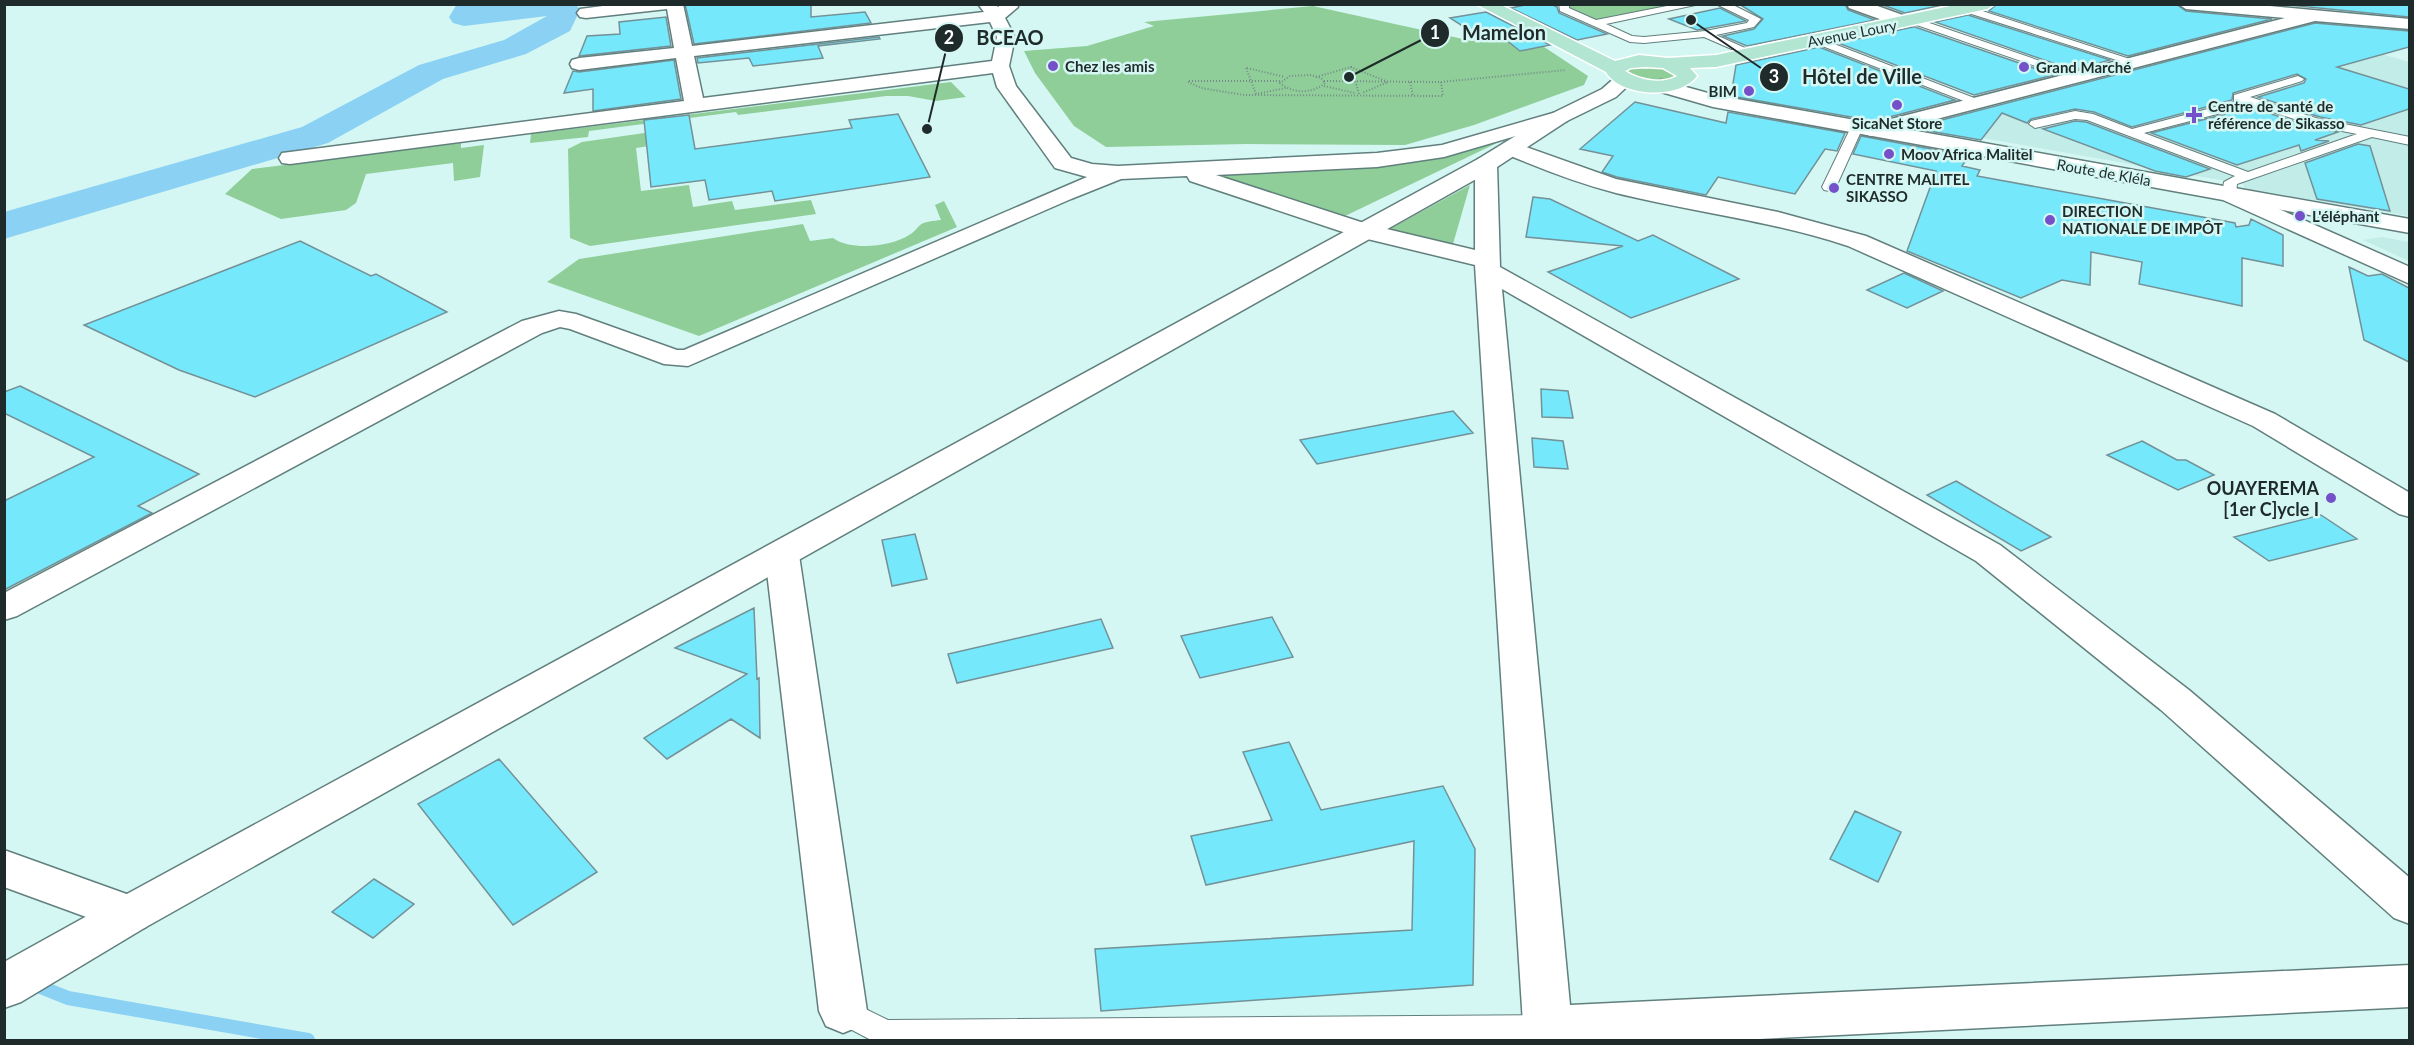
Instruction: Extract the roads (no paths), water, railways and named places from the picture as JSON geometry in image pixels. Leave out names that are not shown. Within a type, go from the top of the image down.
[{"type":"main road","points":[[1484,4],[1523,21],[1616,81],[1621,64],[1716,61]]},
{"type":"main road","points":[[1510,4],[1542,18],[1607,53],[1633,62]]},
{"type":"main road","name":"Avenue Loury","points":[[1716,61],[1987,4]]},
{"type":"main road","points":[[1656,86],[1685,77],[1716,61]]},
{"type":"main road","points":[[1668,64],[1685,77]]},
{"type":"street","points":[[586,13],[672,4],[695,106]]},
{"type":"street","points":[[1855,4],[1909,21]]},
{"type":"street","points":[[2186,4],[2409,24]]},
{"type":"street","points":[[579,64],[998,8],[1006,37],[1000,66],[1007,87],[1063,164],[1073,181],[1069,192]]},
{"type":"street","points":[[1864,129],[2313,16]]},
{"type":"street","points":[[290,158],[1000,66]]},
{"type":"street","points":[[1685,77],[1691,89],[1713,101]]},
{"type":"street","points":[[4,987],[130,914],[1499,156],[1616,81],[1656,86]]},
{"type":"street","name":"Route de Kléla","points":[[1656,86],[1713,101],[2229,194],[2409,277]]},
{"type":"street","points":[[1063,164],[1090,171],[1118,173],[1377,160],[1444,151],[1560,117]]},
{"type":"street","points":[[1499,156],[1488,265],[1547,1034],[2409,986]]},
{"type":"street","points":[[1499,156],[1632,190],[1800,225],[1857,241],[2264,420],[2409,507]]},
{"type":"street","points":[[1179,170],[1363,231],[1488,265],[1988,553],[2175,700],[2409,904]]},
{"type":"street","points":[[4,608],[532,327],[560,319],[576,322],[674,358],[688,358],[1069,192],[1118,173]]},
{"type":"street","points":[[2229,194],[2409,226]]},
{"type":"street","points":[[782,555],[843,1011]]},
{"type":"street","points":[[4,868],[130,914]]},
{"type":"lane","points":[[1564,4],[1564,9],[1630,39],[1644,40],[1705,34],[1750,25],[1756,19],[1721,4]]},
{"type":"lane","points":[[1635,4],[1655,12]]},
{"type":"lane","points":[[1596,23],[1695,4]]},
{"type":"lane","points":[[1966,9],[2133,62]]},
{"type":"lane","points":[[1909,21],[2077,77]]},
{"type":"lane","points":[[1705,34],[1750,54]]},
{"type":"lane","points":[[1816,40],[1978,102]]},
{"type":"lane","points":[[2238,97],[2298,79]]},
{"type":"lane","points":[[2238,97],[2316,122],[2374,132],[2409,141]]},
{"type":"lane","points":[[2130,133],[2240,104],[2238,97]]},
{"type":"lane","points":[[2035,124],[2082,116],[2247,176]]},
{"type":"lane","points":[[1829,187],[1864,129]]},
{"type":"lane","points":[[2229,194],[2231,182],[2374,132]]},
{"type":"lane","points":[[843,1011],[885,1033],[1547,1034]]},
{"type":"waterway","points":[[4,226],[42,213],[315,135],[431,72],[515,47],[559,24],[565,10],[539,7],[464,17],[470,8],[477,4]]},
{"type":"waterway","points":[[33,984],[68,998],[308,1040]]},
{"type":"place","name":"Hôtel de Ville","points":[[1691,20]]},
{"type":"place","name":"Chez les amis","points":[[1053,66]]},
{"type":"place","name":"Grand Marché","points":[[2024,67]]},
{"type":"place","name":"Mamelon","points":[[1349,77]]},
{"type":"place","name":"BIM","points":[[1749,91]]},
{"type":"place","name":"SicaNet Store","points":[[1897,105]]},
{"type":"place","name":"Centre de santé de référence de Sikasso","points":[[2194,115]]},
{"type":"place","name":"BCEAO","points":[[927,129]]},
{"type":"place","name":"Moov Africa Malitel","points":[[1889,154]]},
{"type":"place","name":"CENTRE MALITEL SIKASSO","points":[[1834,188]]},
{"type":"place","name":"L'éléphant","points":[[2300,216]]},
{"type":"place","name":"DIRECTION NATIONALE DE IMPÔT","points":[[2050,220]]},
{"type":"place","name":"OUAYEREMA [1er C]ycle I","points":[[2331,498]]}]
